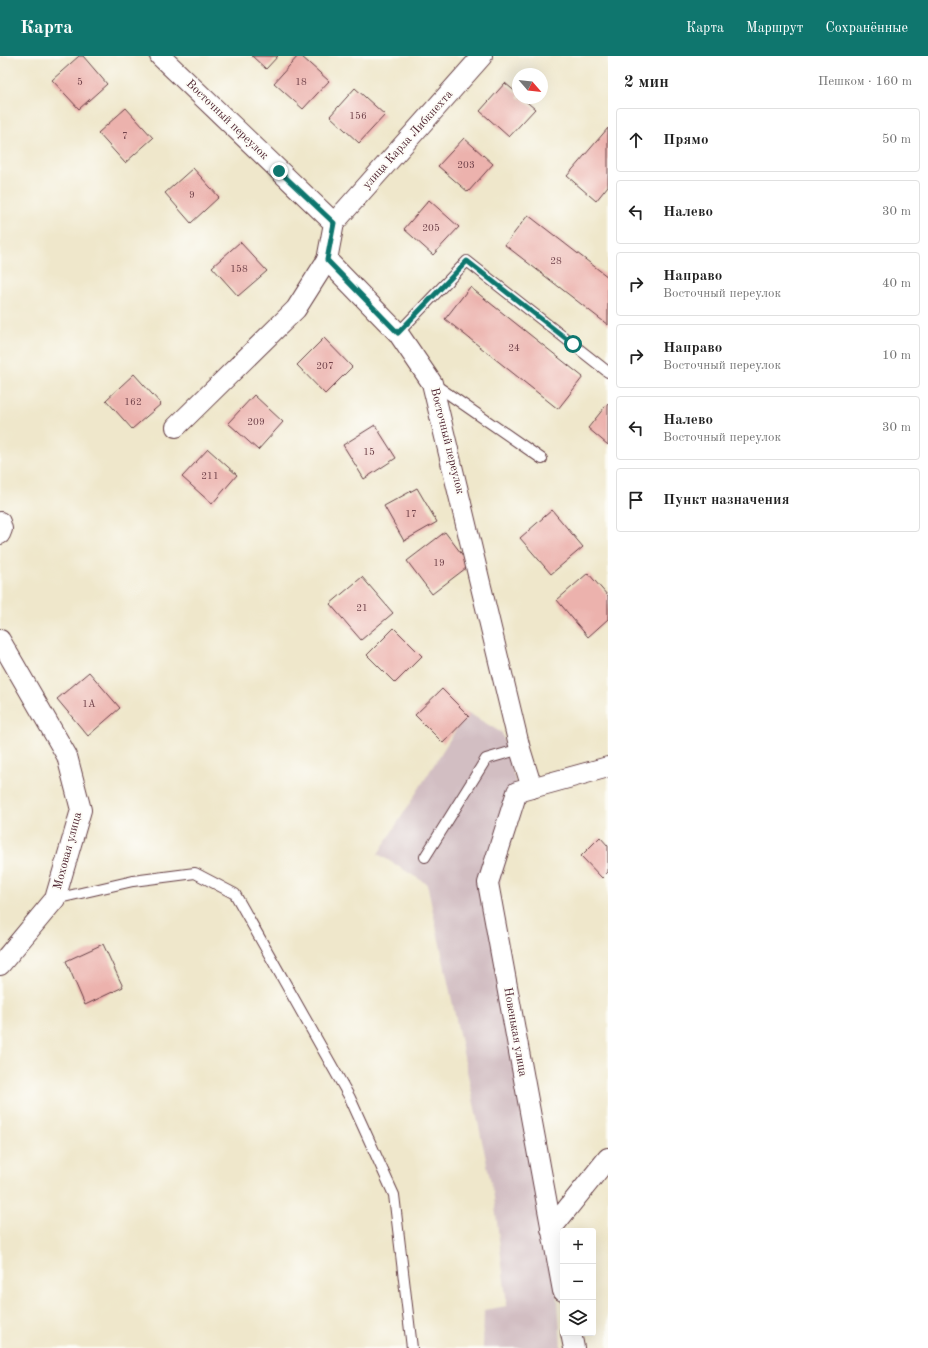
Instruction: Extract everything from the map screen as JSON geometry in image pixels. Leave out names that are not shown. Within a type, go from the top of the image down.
[{"type":"street","name":"Восточный переулок","points":[[160,56],[334,223]]},
{"type":"street","name":"улица Карла Либкнехта","points":[[334,223],[482,56]]},
{"type":"street","points":[[176,427],[296,309],[327,260],[334,223]]},
{"type":"street","name":"Восточный переулок","points":[[327,260],[398,333],[432,383],[520,749],[532,788]]},
{"type":"street","points":[[0,522],[2,529],[0,534]]},
{"type":"street","name":"Моховая улица","points":[[0,640],[67,756],[81,810],[55,899],[0,965]]},
{"type":"street","points":[[532,788],[608,767]]},
{"type":"street","name":"Новенькая улица","points":[[532,788],[517,792],[488,883],[560,1275]]},
{"type":"street","points":[[551,1228],[608,1158]]},
{"type":"street","points":[[572,1336],[574,1348]]},
{"type":"lane","points":[[398,333],[467,261],[608,372]]},
{"type":"lane","points":[[432,383],[542,459]]},
{"type":"lane","points":[[425,858],[486,759],[520,749]]},
{"type":"lane","points":[[55,899],[133,880],[195,873],[235,894],[350,1098],[394,1195],[412,1348]]},
{"type":"shaded area","points":[[467,712],[502,733],[521,801],[494,904],[550,1178],[561,1348],[483,1348],[484,1310],[507,1306],[494,1197],[427,884],[378,854]]},
{"type":"building","points":[[79,56],[83,56],[107,84],[79,109],[52,80]]},
{"type":"building","points":[[252,56],[278,56],[266,69]]},
{"type":"building","points":[[298,56],[301,56],[329,81],[303,109],[274,83]]},
{"type":"building","points":[[505,83],[512,89],[512,104],[529,104],[535,109],[509,137],[480,111]]},
{"type":"building","points":[[355,88],[385,115],[359,143],[330,116]]},
{"type":"building","points":[[126,108],[153,138],[125,163],[98,133]]},
{"type":"building","points":[[608,128],[608,186],[596,201],[567,176]]},
{"type":"building","points":[[464,138],[493,164],[468,192],[438,166]]},
{"type":"building","points":[[193,168],[219,197],[191,223],[165,193]]},
{"type":"building","points":[[429,200],[459,227],[433,255],[404,229]]},
{"type":"building","points":[[528,215],[608,277],[608,325],[505,245]]},
{"type":"building","points":[[240,242],[267,271],[238,296],[212,267]]},
{"type":"building","points":[[470,287],[583,377],[558,409],[445,319]]},
{"type":"building","points":[[324,338],[352,367],[325,394],[297,365]]},
{"type":"building","points":[[134,374],[161,404],[132,429],[106,400]]},
{"type":"building","points":[[254,395],[283,422],[258,450],[228,423]]},
{"type":"building","points":[[608,403],[608,445],[588,428]]},
{"type":"building","points":[[375,425],[396,458],[364,479],[343,445]]},
{"type":"building","points":[[208,449],[237,475],[212,504],[182,477]]},
{"type":"building","points":[[417,488],[437,522],[404,541],[384,506]]},
{"type":"building","points":[[552,510],[583,547],[551,574],[520,538]]},
{"type":"building","points":[[445,532],[470,565],[432,594],[407,561]]},
{"type":"building","points":[[588,573],[608,596],[608,619],[588,637],[557,600]]},
{"type":"building","points":[[362,577],[393,613],[361,640],[330,604]]},
{"type":"building","points":[[394,628],[422,656],[395,683],[367,655]]},
{"type":"building","points":[[89,672],[120,708],[88,736],[57,699]]},
{"type":"building","points":[[442,689],[469,716],[443,743],[415,715]]},
{"type":"building","points":[[600,837],[608,846],[608,872],[602,878],[581,856]]},
{"type":"building","points":[[103,944],[123,987],[85,1005],[66,961]]},
{"type":"route","points":[[279,171],[334,223],[327,260],[398,333],[467,261],[573,344]]}]
